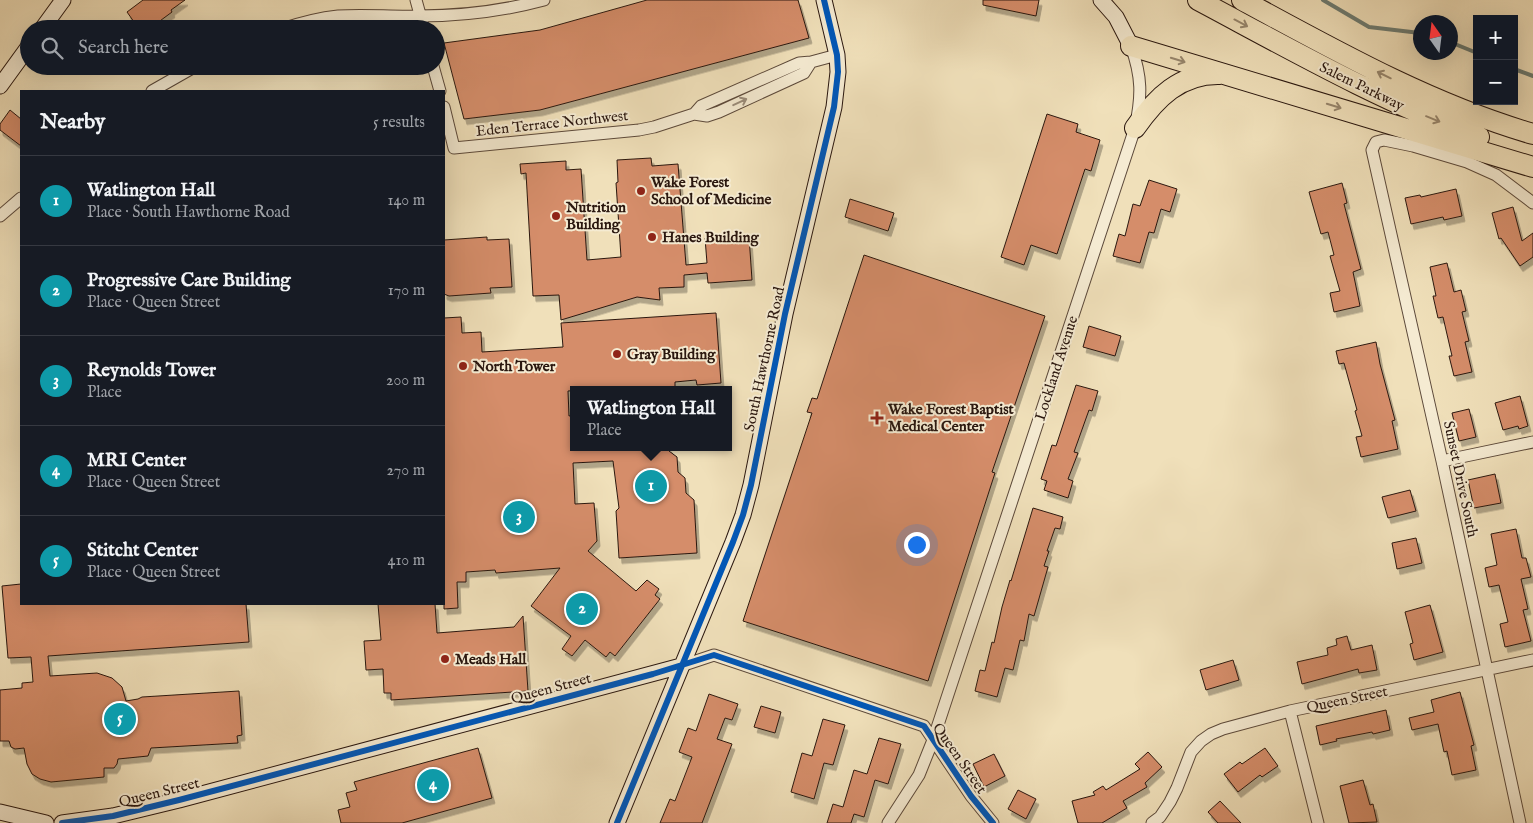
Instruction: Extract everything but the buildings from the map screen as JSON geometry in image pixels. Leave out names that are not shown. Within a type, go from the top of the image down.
[{"type":"highway","name":"Salem Parkway","points":[[1198,0],[1374,93],[1451,127],[1533,155]]},
{"type":"highway","name":"Salem Parkway","points":[[1242,0],[1342,54],[1428,95],[1533,134]]},
{"type":"highway","points":[[1263,0],[1272,5],[1287,25]]},
{"type":"highway","points":[[1131,46],[1533,166]]},
{"type":"highway","points":[[1135,128],[1154,102],[1172,88],[1192,79],[1227,74]]},
{"type":"main road","points":[[49,20],[63,0]]},
{"type":"main road","name":"South Hawthorne Road","points":[[617,823],[733,542],[751,485],[785,314],[834,107],[838,72],[824,0]]},
{"type":"main road","name":"Lockland Avenue","points":[[1101,0],[1116,17],[1131,46]]},
{"type":"main road","points":[[0,86],[20,58]]},
{"type":"main road","name":"Queen Street","points":[[62,823],[122,814],[681,666]]},
{"type":"main road","points":[[0,812],[46,823]]},
{"type":"street","points":[[416,0],[421,20]]},
{"type":"street","points":[[309,20],[338,16],[420,16],[485,12],[544,0]]},
{"type":"street","name":"Lockland Avenue","points":[[888,823],[919,775],[933,740],[1135,128],[1140,78],[1131,46]]},
{"type":"street","name":"Eden Terrace Northwest","points":[[445,111],[454,148],[639,130],[694,114],[707,116],[719,112],[804,73],[811,62],[836,55]]},
{"type":"street","points":[[154,90],[180,75]]},
{"type":"street","points":[[436,75],[440,90]]},
{"type":"street","name":"Sunset Drive South","points":[[1520,823],[1442,461],[1372,150],[1376,142],[1384,140],[1413,146],[1467,162],[1496,175],[1533,203]]},
{"type":"street","points":[[0,216],[20,199]]},
{"type":"street","points":[[1442,461],[1533,442]]},
{"type":"street","name":"Queen Street","points":[[681,666],[714,655],[924,726],[971,796],[993,823]]},
{"type":"street","name":"Queen Street","points":[[1152,823],[1160,817],[1178,788],[1192,752],[1211,734],[1290,711],[1533,660]]},
{"type":"street","points":[[1290,711],[1318,823]]},
{"type":"waterway","points":[[1323,0],[1369,27],[1413,32]]},
{"type":"waterway","points":[[1458,45],[1473,51]]},
{"type":"waterway","points":[[1518,70],[1533,76]]},
{"type":"cycle path","points":[[617,823],[733,542],[751,485],[785,314],[834,107],[838,72],[837,55],[824,0]]},
{"type":"cycle path","points":[[62,823],[113,816],[179,800],[653,674],[714,655],[924,726],[971,796],[993,823]]},
{"type":"place","name":"Wake Forest School of Medicine","points":[[641,191]]},
{"type":"place","name":"Nutrition Building","points":[[556,216]]},
{"type":"place","name":"Hanes Building","points":[[652,237]]},
{"type":"place","name":"Gray Building","points":[[617,354]]},
{"type":"place","name":"North Tower","points":[[463,366]]},
{"type":"place","name":"Wake Forest Baptist Medical Center","points":[[877,418]]},
{"type":"place","name":"Watlington Hall","points":[[651,486]]},
{"type":"place","name":"Reynolds Tower","points":[[519,517]]},
{"type":"place","name":"Progressive Care Building","points":[[582,609]]},
{"type":"place","name":"Meads Hall","points":[[445,659]]},
{"type":"place","name":"Stitcht Center","points":[[120,719]]},
{"type":"place","name":"MRI Center","points":[[433,785]]}]
